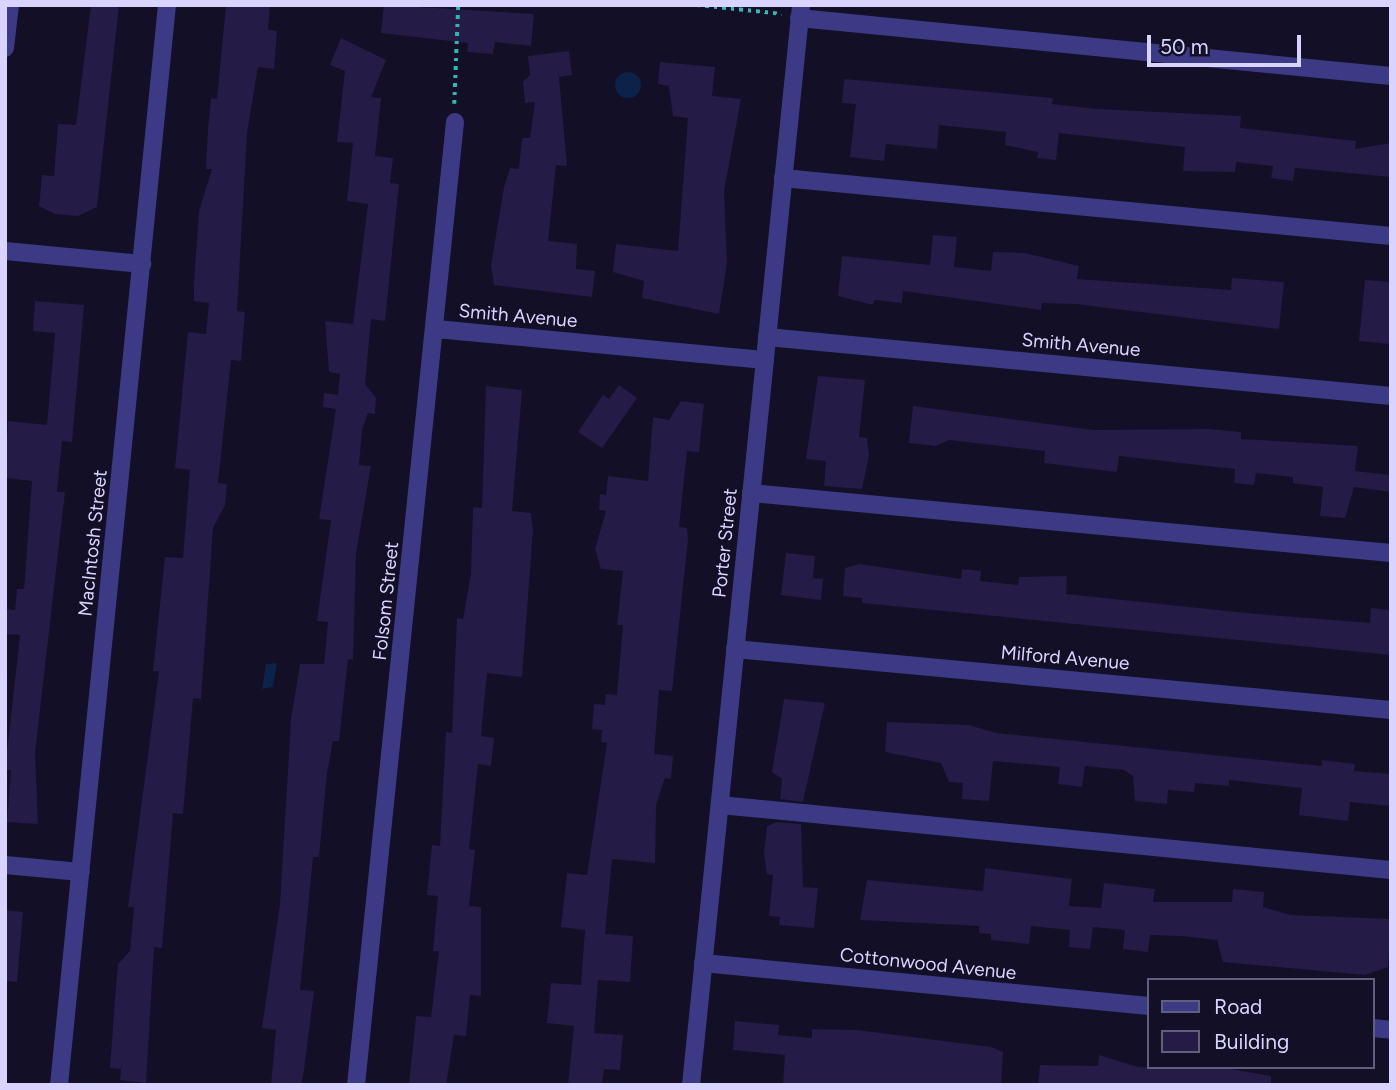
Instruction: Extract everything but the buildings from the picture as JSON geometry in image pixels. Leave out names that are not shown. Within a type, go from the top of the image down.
[{"type":"street","points":[[5,48],[10,5]]},
{"type":"street","name":"MacIntosh Street","points":[[59,1085],[167,5]]},
{"type":"street","points":[[800,13],[1391,76]]},
{"type":"street","name":"Porter Street","points":[[691,1085],[800,13]]},
{"type":"street","name":"Folsom Street","points":[[356,1085],[436,329],[455,122]]},
{"type":"street","points":[[783,178],[1391,236]]},
{"type":"street","points":[[5,251],[142,264]]},
{"type":"street","name":"Smith Avenue","points":[[436,329],[765,360]]},
{"type":"street","name":"Smith Avenue","points":[[767,337],[1391,396]]},
{"type":"street","points":[[751,493],[1391,553]]},
{"type":"street","name":"Milford Avenue","points":[[735,649],[1391,710]]},
{"type":"street","points":[[720,805],[1391,870]]},
{"type":"street","points":[[5,865],[82,872]]},
{"type":"street","name":"Cottonwood Avenue","points":[[703,963],[1148,1006]]},
{"type":"path","points":[[455,122],[458,5]]},
{"type":"path","points":[[697,5],[800,13]]},
{"type":"water","points":[[628,72],[637,76],[641,85],[637,94],[628,98],[619,94],[615,85],[619,76]]},
{"type":"water","points":[[277,663],[273,687],[262,689],[266,664]]}]
